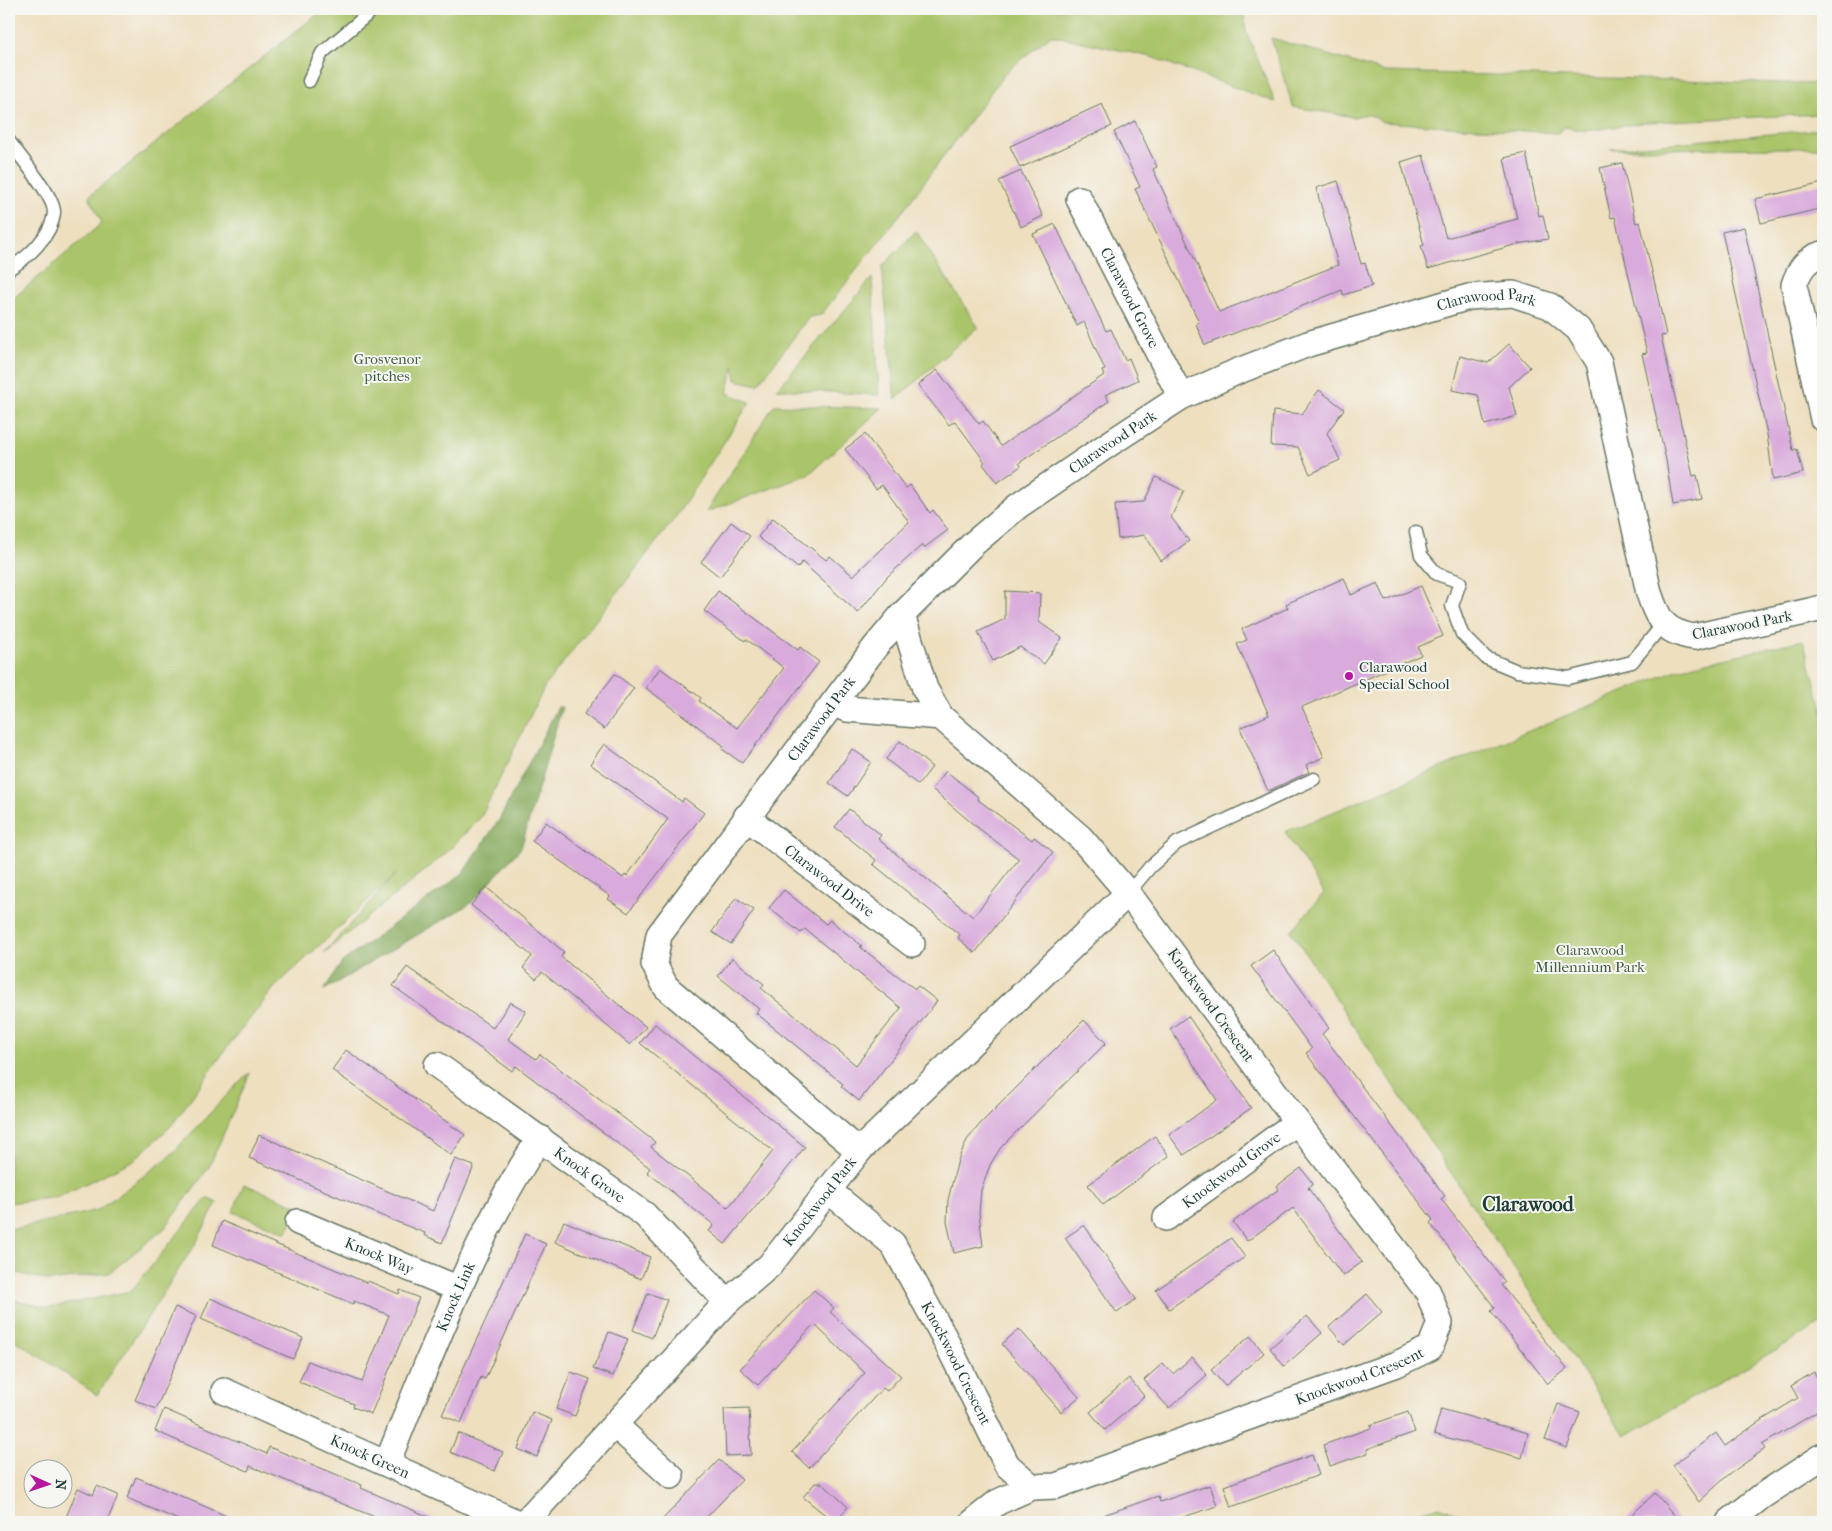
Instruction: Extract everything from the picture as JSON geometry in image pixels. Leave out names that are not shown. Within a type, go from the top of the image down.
[{"type":"street","name":"Clarawood Grove","points":[[1079,199],[1181,397]]},
{"type":"street","points":[[1823,254],[1814,256],[1799,270],[1794,285],[1823,419]]},
{"type":"street","name":"Clarawood Park","points":[[859,1151],[666,988],[654,964],[659,935],[746,817],[902,615],[972,544],[1018,506],[1181,397],[1236,372],[1308,344],[1468,297],[1513,294],[1550,306],[1578,329],[1599,362],[1649,593],[1658,618],[1676,634],[1694,637],[1823,608]]},
{"type":"street","name":"Knockwood Crescent","points":[[829,1191],[893,1244],[943,1334],[1007,1466],[1032,1487],[1056,1486],[1397,1364],[1430,1348],[1440,1323],[1428,1292],[1297,1122],[1128,893],[1081,838],[941,717],[925,689],[902,615]]},
{"type":"street","points":[[833,704],[847,709],[941,717]]},
{"type":"street","name":"Clarawood Drive","points":[[746,817],[912,944]]},
{"type":"street","name":"Knockwood Park","points":[[525,1522],[728,1302],[770,1265],[859,1151],[974,1038],[1128,893]]},
{"type":"street","name":"Knock Grove","points":[[437,1065],[645,1215],[728,1302]]},
{"type":"street","name":"Knockwood Grove","points":[[1166,1218],[1297,1122]]},
{"type":"street","name":"Knock Link","points":[[387,1463],[459,1289],[519,1169],[540,1138]]},
{"type":"street","name":"Knock Way","points":[[298,1222],[459,1289]]},
{"type":"street","name":"Knock Green","points":[[224,1391],[516,1522]]},
{"type":"street","points":[[615,1425],[671,1476]]},
{"type":"street","points":[[1730,1522],[1762,1496],[1823,1456]]},
{"type":"street","points":[[973,1522],[998,1502],[1032,1487]]},
{"type":"lane","points":[[309,81],[322,53],[374,9]]},
{"type":"lane","points":[[9,141],[46,195],[54,212],[43,239],[9,269]]},
{"type":"lane","points":[[1416,532],[1421,555],[1437,574],[1460,582],[1452,606],[1462,634],[1486,658],[1517,671],[1568,678],[1632,662],[1664,623]]},
{"type":"lane","points":[[1128,893],[1150,867],[1177,843],[1314,779]]},
{"type":"green space","name":"Grosvenor pitches","points":[[324,9],[1191,9],[1209,16],[1193,9],[1243,9],[1246,31],[1275,102],[1151,57],[1051,35],[1006,72],[906,207],[821,315],[809,317],[758,385],[736,380],[734,366],[727,393],[750,402],[675,518],[545,686],[481,817],[444,855],[324,953],[396,874],[275,987],[226,1049],[172,1125],[134,1160],[58,1197],[9,1203],[9,302],[102,223],[89,196]]},
{"type":"green space","points":[[1271,38],[1385,72],[1823,84],[1823,114],[1648,122],[1586,131],[1565,127],[1557,133],[1382,122],[1369,115],[1354,117],[1293,107]]},
{"type":"green space","points":[[1823,129],[1823,148],[1610,149]]},
{"type":"green space","points":[[916,231],[978,327],[895,400],[882,267]]},
{"type":"green space","points":[[872,278],[879,395],[777,389]]},
{"type":"green space","points":[[774,405],[882,408],[808,475],[706,512]]},
{"type":"green space","name":"Clarawood Millennium Park","points":[[1803,640],[1823,712],[1823,1323],[1625,1436],[1291,931],[1324,893],[1285,832],[1681,668]]},
{"type":"green space","points":[[558,707],[562,707],[521,848],[470,904],[324,990],[342,962],[462,874],[499,820]]},
{"type":"green space","points":[[250,1073],[209,1167],[165,1228],[109,1273],[50,1281],[9,1271],[9,1228],[19,1228],[98,1210],[169,1157],[243,1078]]},
{"type":"green space","points":[[244,1184],[298,1206],[287,1233],[233,1212]]},
{"type":"green space","points":[[207,1198],[217,1203],[196,1243],[97,1395],[9,1336],[9,1298],[48,1308],[131,1291]]},
{"type":"green space","points":[[1440,1506],[1477,1522],[1384,1522]]},
{"type":"building","points":[[1102,104],[1112,126],[1020,168],[1010,146]]},
{"type":"building","points":[[1135,121],[1157,167],[1153,169],[1219,312],[1338,265],[1316,188],[1338,181],[1361,264],[1365,263],[1372,286],[1343,295],[1342,290],[1205,345],[1196,324],[1199,322],[1135,189],[1140,187],[1114,132]]},
{"type":"building","points":[[1526,153],[1539,216],[1543,215],[1548,239],[1518,244],[1428,269],[1421,246],[1424,245],[1401,162],[1423,155],[1446,238],[1517,219],[1504,158]]},
{"type":"building","points":[[1622,163],[1636,223],[1640,222],[1655,284],[1666,335],[1661,336],[1693,476],[1697,475],[1702,499],[1673,505],[1666,460],[1642,354],[1647,353],[1615,217],[1611,218],[1600,168]]},
{"type":"building","points":[[1021,171],[1043,216],[1021,227],[999,181]]},
{"type":"building","points":[[1823,183],[1823,208],[1761,223],[1755,199]]},
{"type":"building","points":[[1055,224],[1106,331],[1111,329],[1125,360],[1129,358],[1138,380],[1105,395],[1109,401],[1019,463],[1021,466],[997,483],[983,464],[985,462],[955,421],[949,425],[918,385],[937,370],[979,424],[983,421],[1001,446],[1104,375],[1102,371],[1105,370],[1084,322],[1077,326],[1033,234]]},
{"type":"building","points":[[1744,227],[1793,450],[1797,449],[1803,473],[1773,480],[1767,434],[1722,232]]},
{"type":"building","points":[[1509,344],[1530,367],[1509,387],[1517,416],[1485,425],[1478,395],[1452,390],[1460,356],[1488,363]]},
{"type":"building","points":[[1319,390],[1344,409],[1327,433],[1340,460],[1310,474],[1298,447],[1271,446],[1273,411],[1302,414]]},
{"type":"building","points":[[865,434],[906,488],[910,485],[930,513],[933,510],[948,530],[924,548],[922,545],[887,577],[858,613],[802,562],[798,568],[758,537],[773,518],[826,560],[830,556],[853,576],[909,522],[882,485],[876,489],[845,449]]},
{"type":"building","points":[[1156,477],[1184,491],[1171,517],[1189,541],[1161,561],[1145,535],[1118,539],[1115,504],[1144,502]]},
{"type":"building","points":[[731,522],[750,536],[720,577],[701,562]]},
{"type":"building","points":[[1344,578],[1351,595],[1378,583],[1386,601],[1421,586],[1443,636],[1418,647],[1421,655],[1302,707],[1324,757],[1306,765],[1309,772],[1268,791],[1240,728],[1269,715],[1237,644],[1247,640],[1242,629],[1288,608],[1286,604]]},
{"type":"building","points":[[718,591],[798,650],[800,647],[819,662],[742,763],[722,749],[724,746],[646,688],[660,668],[701,698],[699,701],[737,728],[784,668],[746,639],[745,641],[704,611]]},
{"type":"building","points":[[1005,591],[1040,593],[1039,622],[1062,638],[1044,664],[1020,647],[993,661],[978,632],[1005,619]]},
{"type":"building","points":[[615,674],[634,688],[604,729],[584,714]]},
{"type":"building","points":[[900,741],[932,767],[918,785],[886,759]]},
{"type":"building","points":[[604,744],[682,802],[684,798],[704,813],[628,913],[608,899],[610,896],[532,841],[546,822],[623,878],[625,875],[627,876],[668,819],[590,764]]},
{"type":"building","points":[[852,749],[871,762],[848,796],[829,783]]},
{"type":"building","points":[[946,771],[978,797],[977,799],[1032,840],[1034,837],[1053,852],[975,953],[958,938],[960,935],[873,864],[876,860],[835,827],[849,809],[881,835],[878,839],[973,917],[1019,859],[973,824],[932,789]]},
{"type":"building","points":[[486,887],[564,952],[561,957],[646,1027],[630,1045],[542,972],[536,979],[523,968],[532,956],[471,905]]},
{"type":"building","points":[[784,890],[826,924],[830,920],[862,946],[860,947],[915,989],[918,986],[937,1001],[859,1101],[841,1086],[843,1084],[756,1013],[759,1009],[718,976],[732,958],[764,984],[761,988],[856,1065],[901,1008],[805,929],[801,933],[769,908]]},
{"type":"building","points":[[736,898],[754,910],[731,944],[712,932]]},
{"type":"building","points":[[1273,950],[1329,1028],[1322,1034],[1445,1196],[1441,1199],[1505,1282],[1501,1285],[1567,1369],[1548,1384],[1491,1311],[1495,1308],[1430,1223],[1433,1220],[1306,1053],[1312,1049],[1251,966]]},
{"type":"building","points":[[407,967],[493,1028],[510,1002],[526,1011],[508,1039],[536,1059],[540,1054],[655,1142],[651,1147],[728,1208],[773,1151],[640,1043],[655,1024],[805,1147],[725,1244],[709,1231],[714,1225],[647,1172],[650,1168],[516,1066],[512,1071],[393,986]]},
{"type":"building","points":[[1188,1016],[1251,1108],[1184,1155],[1169,1135],[1217,1100],[1170,1029]]},
{"type":"building","points":[[1084,1020],[1106,1043],[1001,1147],[990,1165],[981,1190],[979,1213],[983,1246],[954,1253],[947,1222],[948,1200],[958,1160],[967,1140],[981,1123]]},
{"type":"building","points":[[346,1050],[465,1135],[451,1155],[332,1070]]},
{"type":"building","points":[[259,1135],[433,1211],[455,1159],[474,1166],[442,1243],[424,1235],[425,1233],[249,1158]]},
{"type":"building","points":[[1155,1136],[1169,1156],[1103,1205],[1088,1185]]},
{"type":"building","points":[[1301,1168],[1313,1184],[1308,1188],[1362,1262],[1343,1276],[1293,1208],[1247,1241],[1233,1222],[1279,1189],[1277,1186]]},
{"type":"building","points":[[222,1221],[367,1283],[368,1281],[399,1294],[400,1290],[419,1298],[371,1414],[353,1407],[354,1404],[299,1382],[308,1361],[362,1382],[389,1315],[354,1301],[353,1304],[213,1245]]},
{"type":"building","points":[[564,1221],[650,1257],[641,1279],[555,1242]]},
{"type":"building","points":[[1084,1225],[1136,1299],[1117,1313],[1065,1238]]},
{"type":"building","points":[[525,1234],[546,1244],[485,1379],[481,1377],[461,1423],[442,1415]]},
{"type":"building","points":[[1231,1238],[1245,1257],[1169,1309],[1156,1290]]},
{"type":"building","points":[[814,1290],[834,1308],[830,1312],[901,1376],[887,1391],[883,1388],[809,1468],[792,1452],[865,1373],[814,1324],[758,1385],[740,1369]]},
{"type":"building","points":[[648,1293],[667,1300],[652,1338],[633,1330]]},
{"type":"building","points":[[1367,1294],[1382,1312],[1344,1345],[1329,1327]]},
{"type":"building","points":[[210,1298],[303,1338],[293,1359],[201,1319]]},
{"type":"building","points":[[175,1307],[196,1316],[156,1409],[135,1400]]},
{"type":"building","points":[[1307,1316],[1322,1333],[1284,1366],[1270,1348]]},
{"type":"building","points":[[1019,1329],[1079,1397],[1061,1412],[1002,1344]]},
{"type":"building","points":[[609,1332],[628,1339],[613,1376],[593,1369]]},
{"type":"building","points":[[1250,1336],[1264,1353],[1225,1386],[1211,1370]]},
{"type":"building","points":[[1192,1357],[1207,1375],[1169,1408],[1144,1380],[1163,1363],[1173,1374]]},
{"type":"building","points":[[571,1372],[590,1379],[575,1416],[556,1409]]},
{"type":"building","points":[[1814,1372],[1823,1388],[1823,1408],[1762,1445],[1765,1449],[1728,1475],[1699,1502],[1673,1465],[1716,1433],[1725,1446],[1757,1423],[1798,1398],[1791,1386]]},
{"type":"building","points":[[1129,1378],[1144,1396],[1105,1430],[1090,1412]]},
{"type":"building","points":[[1558,1404],[1580,1412],[1567,1448],[1545,1440]]},
{"type":"building","points":[[749,1408],[751,1455],[726,1456],[724,1409]]},
{"type":"building","points":[[164,1409],[267,1454],[269,1447],[316,1466],[362,1485],[361,1488],[441,1522],[387,1522],[250,1466],[248,1471],[155,1431]]},
{"type":"building","points":[[1441,1409],[1528,1433],[1522,1458],[1434,1434]]},
{"type":"building","points":[[532,1412],[552,1420],[537,1457],[518,1449]]},
{"type":"building","points":[[1408,1412],[1415,1432],[1367,1449],[1368,1453],[1330,1466],[1323,1445],[1371,1428],[1370,1425]]},
{"type":"building","points":[[458,1433],[503,1452],[495,1471],[450,1452]]},
{"type":"building","points":[[1312,1455],[1319,1475],[1231,1507],[1224,1486]]},
{"type":"building","points":[[719,1460],[742,1480],[702,1522],[660,1522]]},
{"type":"building","points":[[136,1477],[240,1522],[183,1522],[127,1498]]},
{"type":"building","points":[[815,1483],[822,1483],[848,1507],[834,1522],[803,1497]]},
{"type":"building","points":[[1210,1485],[1217,1506],[1168,1522],[1092,1522],[1092,1519],[1158,1496],[1160,1502]]},
{"type":"building","points":[[97,1486],[118,1495],[107,1522],[64,1522],[70,1508],[72,1508],[72,1503],[78,1488],[93,1495]]},
{"type":"building","points":[[1655,1493],[1680,1522],[1624,1522]]},
{"type":"place","name":"Clarawood Special School","points":[[1349,676]]},
{"type":"district","name":"Clarawood","points":[[1528,1204]]}]
